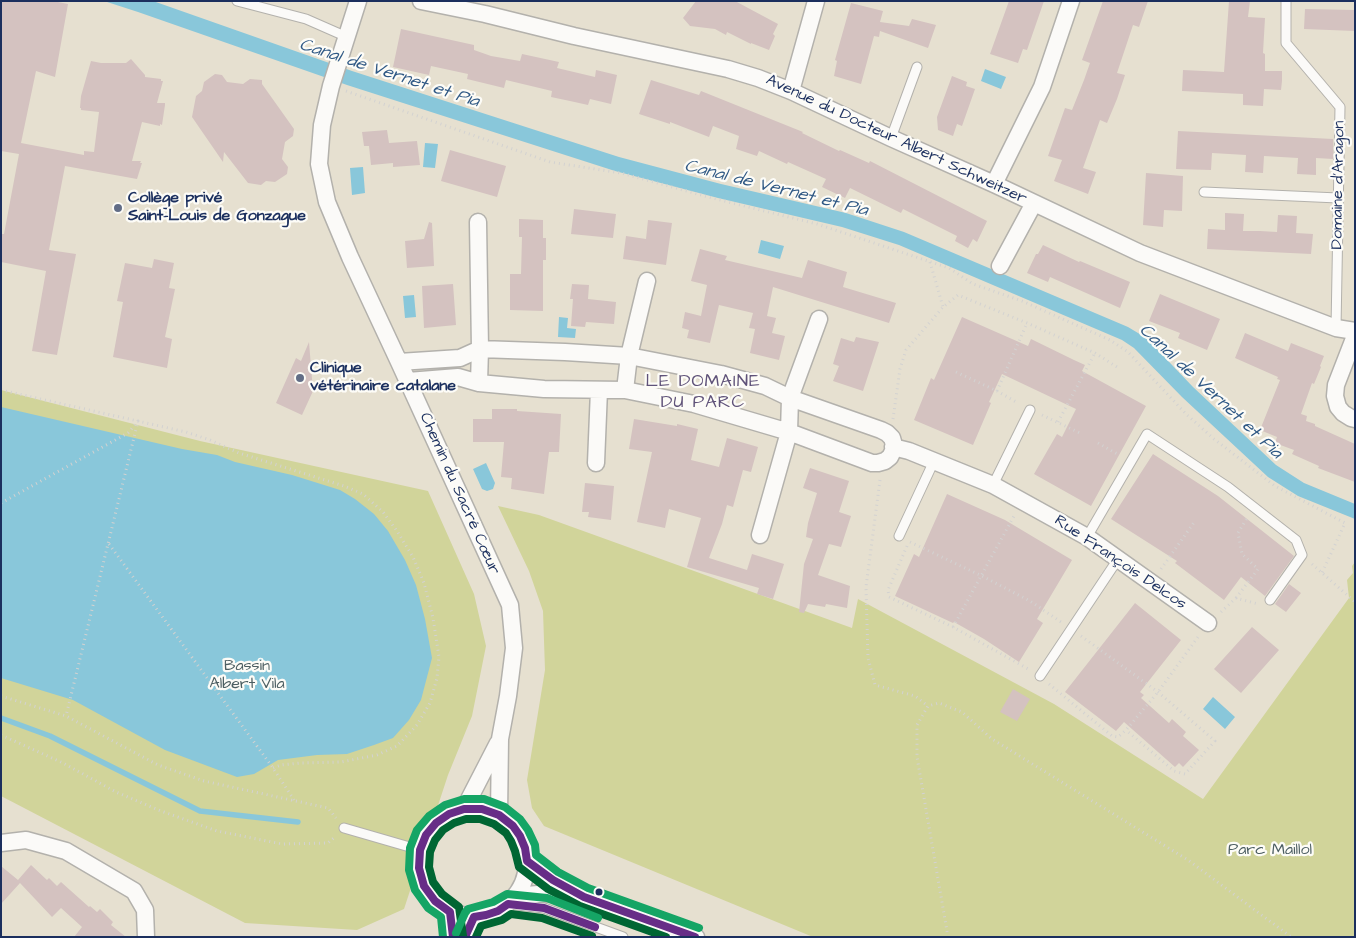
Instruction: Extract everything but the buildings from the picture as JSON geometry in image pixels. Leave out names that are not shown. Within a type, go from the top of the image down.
[{"type":"street","name":"Chemin du Sacré Cœur","points":[[358,1],[331,86],[322,125],[319,164],[327,202],[350,257],[510,605],[514,648],[500,739],[499,815]]},
{"type":"street","name":"Avenue du Docteur Albert Schweitzer","points":[[421,1],[483,7],[574,36],[728,69],[758,78],[791,91],[1140,253],[1336,328],[1355,331]]},
{"type":"street","points":[[791,91],[816,1]]},
{"type":"street","points":[[994,184],[1042,87],[1071,1]]},
{"type":"street","points":[[1000,266],[1034,203]]},
{"type":"street","points":[[478,222],[479,383]]},
{"type":"street","points":[[625,390],[629,356],[647,282]]},
{"type":"street","points":[[760,535],[789,432],[790,398],[819,319]]},
{"type":"street","points":[[1355,336],[1336,385],[1335,396],[1338,407],[1343,413],[1355,419]]},
{"type":"street","name":"Rue François Delcos","points":[[399,362],[460,358],[480,349],[629,356],[721,374],[765,386],[790,398],[882,430],[887,433],[892,442],[909,451],[993,485],[1087,537],[1208,623]]},
{"type":"street","points":[[408,381],[458,377],[479,383],[544,389],[625,390],[694,404],[789,432],[872,463],[883,462],[890,457],[893,451],[892,442]]},
{"type":"street","points":[[596,463],[599,390]]},
{"type":"street","name":"Chemin du Sacré Cœur","points":[[464,809],[500,739]]},
{"type":"street","points":[[464,809],[482,809],[499,815],[513,826],[525,848],[527,861],[525,879],[512,900],[498,911],[474,917],[461,916],[450,912],[435,901],[424,886],[419,868],[420,850],[426,835],[436,823],[448,814],[464,809]]},
{"type":"street","points":[[1,844],[26,840],[66,851],[134,891],[145,910],[146,937]]},
{"type":"street","points":[[527,861],[553,880],[584,897],[696,937]]},
{"type":"street","points":[[512,900],[549,893],[584,897]]},
{"type":"street","points":[[450,912],[453,937]]},
{"type":"street","points":[[465,937],[474,917]]},
{"type":"lane","points":[[237,1],[306,19],[347,37]]},
{"type":"lane","name":"Domaine d'Aragon","points":[[1286,1],[1286,43],[1340,107],[1336,328]]},
{"type":"lane","points":[[891,138],[917,67]]},
{"type":"lane","points":[[1204,192],[1338,198]]},
{"type":"lane","points":[[993,485],[1030,410]]},
{"type":"lane","points":[[1087,537],[1147,434],[1228,487],[1296,540],[1302,555],[1270,600]]},
{"type":"lane","points":[[899,536],[934,461]]},
{"type":"lane","points":[[1040,676],[1118,559]]},
{"type":"lane","points":[[344,828],[420,850]]},
{"type":"lane","points":[[512,900],[544,908],[623,937]]},
{"type":"path","points":[[331,86],[550,162],[622,172],[712,198],[816,224],[949,268],[973,284],[1022,301],[1110,340],[1128,352],[1186,414],[1214,439],[1275,486],[1345,523],[1322,573]]},
{"type":"path","points":[[930,262],[943,307]]},
{"type":"path","points":[[892,442],[900,370],[906,350],[943,307],[958,296],[1027,323],[1095,353],[1117,368]]},
{"type":"path","points":[[997,391],[1027,323]]},
{"type":"path","points":[[1058,422],[1095,353]]},
{"type":"path","points":[[1,390],[186,432],[210,440],[239,454],[344,486],[363,494],[384,512],[413,557],[424,583],[433,618],[439,657],[437,678],[430,703],[417,725],[397,746],[377,755],[341,762],[300,763],[273,768]]},
{"type":"path","points":[[1,503],[128,433],[138,421]]},
{"type":"path","points":[[66,716],[138,421]]},
{"type":"path","points":[[1098,443],[1131,462]]},
{"type":"path","points":[[883,462],[866,587],[868,658],[875,685],[915,696],[928,706]]},
{"type":"path","points":[[953,627],[1021,501]]},
{"type":"path","points":[[1208,623],[1236,598],[1258,569],[1242,554],[1238,532],[1254,508]]},
{"type":"path","points":[[1152,583],[1195,521]]},
{"type":"path","points":[[899,536],[1030,601],[1116,660],[1158,692],[1215,741],[1185,774],[1174,771],[1126,730]]},
{"type":"path","points":[[109,543],[273,768],[294,800]]},
{"type":"path","points":[[1302,555],[1355,602]]},
{"type":"path","points":[[1236,598],[1264,606],[1270,600]]},
{"type":"path","points":[[1,696],[66,716],[158,765],[204,781],[328,808],[344,828],[328,843],[282,844],[217,831],[161,811],[116,792],[63,763],[1,735]]},
{"type":"path","points":[[948,937],[917,757],[917,725],[928,706],[939,703],[962,712],[992,739],[1188,860],[1291,937]]},
{"type":"green space","name":"Bassin Albert Vila","points":[[1,390],[200,441],[428,491],[474,594],[486,646],[472,716],[448,775],[404,909],[357,930],[245,923],[1,796]]},
{"type":"green space","name":"Parc Maillol","points":[[498,506],[539,515],[852,628],[858,599],[1054,704],[1203,799],[1349,598],[1347,580],[1353,573],[1352,566],[1355,562],[1355,937],[813,937],[544,826],[532,808],[527,780],[545,670],[543,611],[529,571]]},
{"type":"water","name":"Canal de Vernet et Pia","points":[[104,1],[153,1],[352,71],[619,157],[721,184],[846,213],[904,232],[1128,327],[1143,336],[1193,387],[1276,465],[1304,483],[1355,504],[1355,519],[1298,496],[1268,477],[1182,397],[1134,348],[1122,340],[899,245],[842,227],[718,198],[615,171],[347,85]]},
{"type":"water","points":[[985,69],[1006,77],[1001,89],[981,81]]},
{"type":"water","points":[[425,143],[438,144],[435,168],[423,167]]},
{"type":"water","points":[[363,167],[365,193],[352,195],[350,168]]},
{"type":"water","points":[[761,240],[784,246],[780,259],[758,253]]},
{"type":"water","points":[[414,295],[416,317],[405,318],[403,296]]},
{"type":"water","points":[[559,317],[568,318],[567,328],[576,329],[575,338],[558,337]]},
{"type":"water","points":[[1,407],[182,449],[217,455],[235,462],[292,475],[340,490],[355,499],[374,514],[388,531],[405,560],[416,585],[425,619],[432,658],[421,700],[409,720],[393,738],[347,754],[317,755],[278,760],[254,774],[237,777],[165,750],[73,700],[1,678]]},
{"type":"water","points":[[486,463],[495,483],[493,489],[487,491],[482,489],[473,469]]},
{"type":"water","points":[[1213,697],[1235,717],[1225,729],[1203,709]]},
{"type":"waterway","points":[[1,718],[50,736],[200,811],[298,822]]},
{"type":"transit line","points":[[443,937],[441,917],[428,908],[415,890],[409,870],[410,848],[417,830],[429,816],[445,805],[464,799],[484,799],[505,807],[520,819],[528,830],[535,845],[536,855],[558,872],[588,888],[699,928]]},
{"type":"transit line","points":[[453,937],[450,912],[435,901],[424,886],[419,868],[420,850],[426,835],[436,823],[449,814],[464,809],[482,809],[499,815],[513,826],[525,848],[527,861],[553,880],[584,897],[695,937]]},
{"type":"transit line","points":[[463,936],[459,907],[442,894],[433,882],[429,867],[430,852],[435,840],[443,830],[454,823],[466,819],[480,819],[494,824],[506,833],[515,851],[519,867],[548,889],[580,906],[666,937]]},
{"type":"transit line","points":[[456,933],[468,909],[493,902],[507,894],[547,898],[598,918]]},
{"type":"transit line","points":[[465,937],[474,917],[498,911],[508,904],[544,908],[595,927]]},
{"type":"transit line","points":[[476,937],[481,926],[502,920],[511,914],[542,918],[592,936]]},
{"type":"place","name":"Collège privé Saint-Louis de Gonzague","points":[[118,208]]},
{"type":"place","name":"Clinique vétérinaire catalane","points":[[300,378]]},
{"type":"district","name":"LE DOMAINE DU PARC","points":[[703,392]]}]
